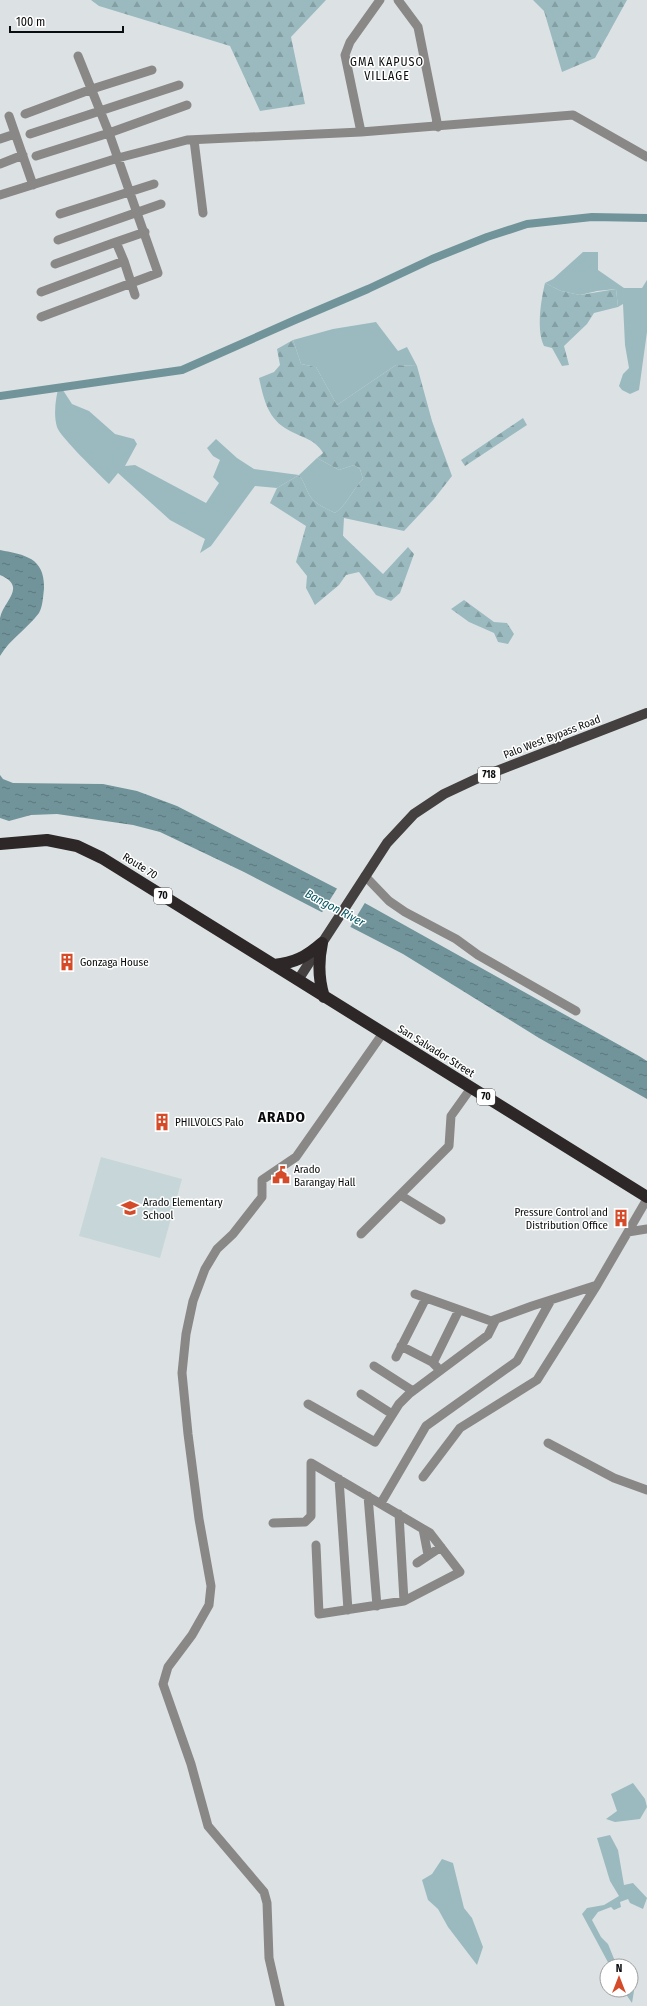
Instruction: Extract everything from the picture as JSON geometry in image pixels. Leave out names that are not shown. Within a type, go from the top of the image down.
[{"type":"highway","name":"Route 70","points":[[0,844],[47,840],[78,846],[102,858],[274,965]]},
{"type":"highway","points":[[274,965],[297,961],[308,955],[325,938]]},
{"type":"highway","points":[[324,997],[318,960],[325,938]]},
{"type":"highway","name":"San Salvador Street","points":[[274,965],[647,1198]]},
{"type":"main road","name":"Palo West Bypass Road","points":[[298,980],[386,843],[414,814],[444,794],[647,713]]},
{"type":"street","points":[[361,132],[345,55],[350,42],[380,0]]},
{"type":"street","points":[[398,0],[418,27],[438,127]]},
{"type":"street","points":[[41,317],[158,273],[145,232],[129,192],[109,133],[78,56]]},
{"type":"street","points":[[25,114],[92,89],[152,70]]},
{"type":"street","points":[[30,134],[179,85]]},
{"type":"street","points":[[36,156],[109,133],[187,105]]},
{"type":"street","points":[[9,116],[33,185]]},
{"type":"street","points":[[0,195],[118,158],[194,140],[361,132],[574,116],[647,157]]},
{"type":"street","points":[[0,139],[16,134]]},
{"type":"street","points":[[194,140],[203,213]]},
{"type":"street","points":[[0,164],[23,155]]},
{"type":"street","points":[[60,214],[154,184]]},
{"type":"street","points":[[58,240],[161,204]]},
{"type":"street","points":[[55,264],[145,232]]},
{"type":"street","points":[[116,242],[135,295]]},
{"type":"street","points":[[41,292],[124,261]]},
{"type":"street","points":[[364,878],[388,901],[405,912],[456,939],[478,955],[576,1011]]},
{"type":"street","points":[[280,2006],[269,1958],[267,1903],[264,1892],[208,1826],[191,1764],[162,1684],[168,1667],[192,1635],[209,1605],[211,1586],[199,1519],[188,1434],[182,1373],[186,1334],[193,1301],[205,1269],[217,1250],[238,1228],[262,1197],[262,1180],[296,1157],[383,1033]]},
{"type":"street","points":[[361,1234],[449,1146],[452,1116],[471,1088]]},
{"type":"street","points":[[400,1195],[441,1220]]},
{"type":"street","points":[[423,1477],[460,1428],[537,1380],[598,1285],[647,1198]]},
{"type":"street","points":[[628,1232],[647,1229]]},
{"type":"street","points":[[415,1294],[491,1321],[598,1285]]},
{"type":"street","points":[[396,1356],[426,1298]]},
{"type":"street","points":[[381,1503],[426,1426],[517,1361],[551,1300]]},
{"type":"street","points":[[433,1363],[459,1310]]},
{"type":"street","points":[[308,1404],[375,1442],[399,1404],[413,1391],[488,1335],[496,1319]]},
{"type":"street","points":[[402,1346],[433,1363],[441,1371]]},
{"type":"street","points":[[374,1366],[413,1391]]},
{"type":"street","points":[[361,1394],[392,1414]]},
{"type":"street","points":[[548,1443],[614,1478],[647,1490]]},
{"type":"street","points":[[273,1523],[305,1522],[312,1516],[311,1463],[430,1533],[460,1572],[404,1601],[320,1614],[316,1545]]},
{"type":"street","points":[[339,1479],[348,1610]]},
{"type":"street","points":[[368,1496],[377,1606]]},
{"type":"street","points":[[398,1514],[404,1601]]},
{"type":"street","points":[[423,1529],[428,1555]]},
{"type":"street","points":[[416,1563],[441,1547]]},
{"type":"shaded area","name":"Arado Elementary School","points":[[101,1157],[182,1179],[160,1258],[79,1236]]},
{"type":"green space","points":[[91,0],[326,0],[291,37],[305,104],[260,111],[230,46],[99,6]]},
{"type":"green space","points":[[533,0],[627,0],[595,58],[562,72],[544,11]]},
{"type":"green space","points":[[583,252],[598,252],[598,270],[624,288],[642,288],[647,280],[647,332],[639,390],[630,394],[622,390],[619,386],[623,374],[629,368],[625,345],[623,304],[618,307],[616,289],[580,295],[561,291],[545,283],[553,279]]},
{"type":"green space","points":[[545,283],[561,291],[580,295],[616,289],[618,307],[594,313],[587,324],[564,346],[569,365],[562,366],[552,348],[544,346],[540,332],[540,315]]},
{"type":"green space","points":[[376,322],[398,351],[407,347],[417,366],[396,365],[337,405],[316,367],[301,364],[293,340],[333,329]]},
{"type":"green space","points":[[293,340],[301,364],[316,367],[337,405],[396,365],[417,366],[432,421],[452,476],[434,499],[404,531],[344,518],[343,536],[383,574],[408,547],[414,554],[400,593],[391,601],[376,595],[359,572],[346,575],[339,585],[315,605],[306,588],[307,576],[296,562],[306,526],[270,503],[277,488],[299,475],[312,499],[321,506],[335,513],[363,479],[360,469],[354,465],[339,470],[317,458],[323,453],[316,444],[285,428],[270,412],[264,399],[259,378],[274,372],[280,365],[277,349]]},
{"type":"green space","points":[[59,384],[72,404],[89,411],[115,434],[134,439],[137,444],[125,466],[135,465],[206,503],[219,483],[213,477],[220,460],[213,456],[207,448],[216,439],[237,458],[254,469],[299,475],[277,488],[255,486],[211,546],[200,553],[205,539],[170,520],[118,473],[109,484],[65,439],[57,427],[55,416]]},
{"type":"green space","points":[[523,418],[527,425],[465,466],[461,460]]},
{"type":"green space","points":[[317,458],[339,470],[354,465],[360,469],[363,479],[335,513],[321,506],[312,499],[299,475]]},
{"type":"green space","points":[[464,600],[494,622],[507,623],[514,634],[508,644],[498,642],[494,633],[469,622],[451,609]]},
{"type":"green space","points":[[633,1783],[645,1799],[647,1807],[640,1819],[615,1822],[606,1819],[617,1811],[611,1794]]},
{"type":"green space","points":[[610,1835],[618,1850],[624,1885],[633,1883],[647,1898],[643,1909],[630,1903],[628,1899],[620,1902],[621,1907],[614,1910],[611,1907],[598,1912],[592,1920],[601,1937],[608,1944],[614,1958],[606,1958],[582,1914],[587,1908],[604,1905],[619,1896],[610,1881],[597,1838]]},
{"type":"green space","points":[[442,1859],[453,1863],[464,1908],[472,1918],[483,1947],[477,1965],[448,1927],[438,1909],[428,1900],[422,1880],[432,1874]]},
{"type":"green space","points":[[629,1998],[633,1998],[632,2003]]},
{"type":"water","points":[[0,550],[26,556],[37,564],[41,571],[44,589],[39,613],[9,644],[0,656],[0,618],[12,595],[13,589],[12,584],[0,575]]},
{"type":"water","name":"Bangon River","points":[[0,775],[3,779],[13,783],[103,784],[137,791],[177,806],[363,902],[639,1056],[647,1061],[647,1099],[539,1038],[403,954],[244,872],[160,832],[133,825],[57,814],[31,815],[9,821],[0,818]]},
{"type":"pier","points":[[338,887],[366,901],[349,929],[321,914]]},
{"type":"waterway","points":[[0,396],[182,370],[368,289],[432,259],[487,237],[527,224],[592,217],[647,218]]},
{"type":"place","name":"Gonzaga House","points":[[67,962]]},
{"type":"place","name":"PHILVOLCS Palo","points":[[162,1122]]},
{"type":"place","name":"Arado Barangay Hall","points":[[281,1175]]},
{"type":"place","name":"Arado Elementary School","points":[[130,1208]]},
{"type":"place","name":"Pressure Control and Distribution Office","points":[[621,1218]]},
{"type":"district","name":"GMA KAPUSO VILLAGE","points":[[387,69]]},
{"type":"district","name":"ARADO","points":[[282,1117]]}]
